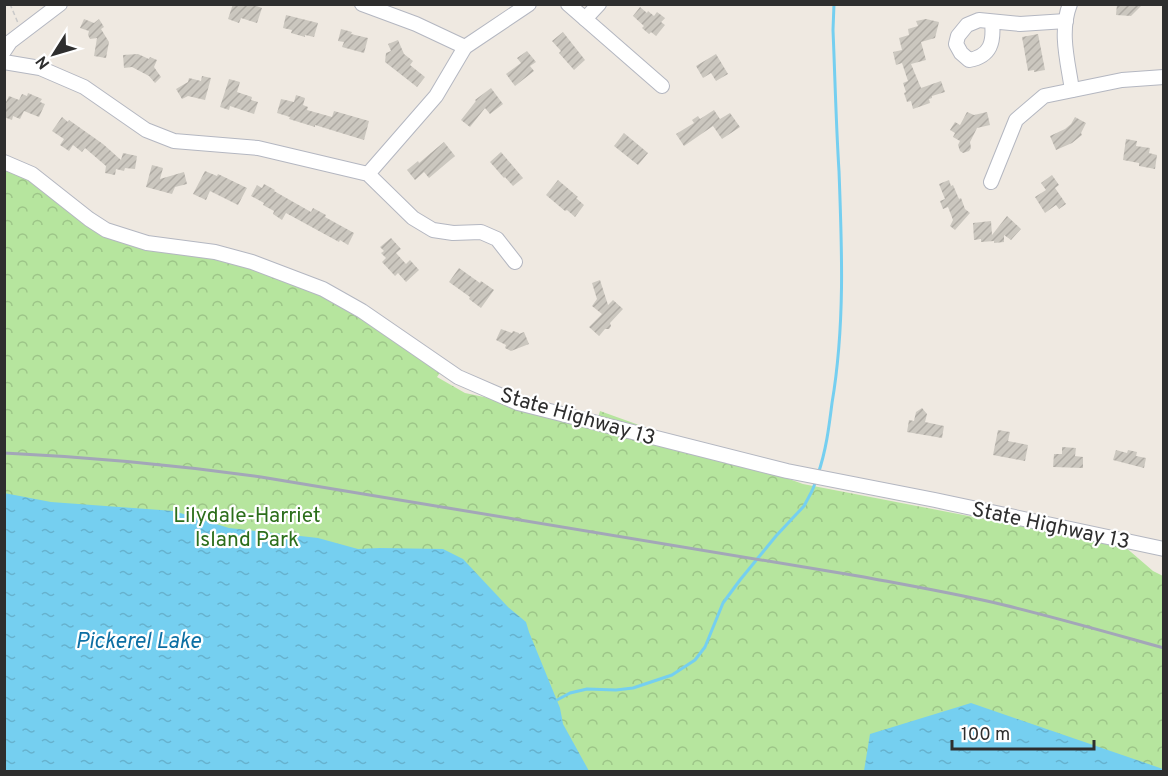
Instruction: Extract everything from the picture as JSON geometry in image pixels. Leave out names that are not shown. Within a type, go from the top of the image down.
[{"type":"street","points":[[4,51],[10,42],[60,4]]},
{"type":"street","points":[[362,4],[416,24],[465,47]]},
{"type":"street","points":[[368,174],[436,96],[465,47],[529,4]]},
{"type":"street","points":[[568,4],[662,86]]},
{"type":"street","points":[[585,19],[599,4]]},
{"type":"street","points":[[1070,4],[1066,14],[1064,37],[1072,90]]},
{"type":"street","points":[[992,22],[1020,24],[1065,21]]},
{"type":"street","points":[[4,62],[40,69],[84,87],[146,130],[174,141],[258,148],[368,174],[413,218],[433,230],[453,233],[481,232],[497,239],[515,262]]},
{"type":"street","points":[[992,182],[1016,120],[1044,96],[1122,80],[1164,77]]},
{"type":"street","name":"State Highway 13","points":[[4,162],[32,174],[106,230],[147,243],[215,252],[252,262],[323,289],[362,311],[458,377],[518,402],[787,471],[903,493],[1164,549]]},
{"type":"path","points":[[10,4],[24,31]]},
{"type":"green space","name":"Lilydale-Harriet Island Park","points":[[5,160],[115,239],[262,264],[356,306],[446,364],[437,377],[465,393],[597,421],[600,411],[803,484],[1124,546],[1153,571],[1163,576],[1163,771],[5,772]]},
{"type":"water","name":"Pickerel Lake","points":[[4,493],[51,502],[174,511],[229,528],[318,538],[358,549],[443,549],[463,559],[508,607],[526,622],[560,708],[563,724],[589,771],[5,771]]},
{"type":"water","points":[[971,703],[1163,769],[1163,771],[864,771],[870,734]]},
{"type":"building","points":[[233,4],[251,4],[262,8],[257,23],[241,18],[239,23],[228,19]]},
{"type":"building","points":[[1117,4],[1143,4],[1131,16],[1116,15]]},
{"type":"building","points":[[640,7],[647,13],[648,11],[654,16],[657,12],[665,18],[661,22],[665,25],[656,36],[642,28],[644,26],[633,16]]},
{"type":"building","points":[[286,15],[318,23],[314,37],[291,33],[292,30],[283,28]]},
{"type":"building","points":[[84,19],[94,23],[99,19],[104,27],[101,29],[109,42],[106,58],[94,56],[97,38],[90,39],[89,31],[80,28]]},
{"type":"building","points":[[926,19],[939,22],[935,38],[921,42],[926,60],[911,64],[921,88],[941,81],[945,92],[932,96],[929,99],[930,103],[913,109],[911,101],[907,102],[904,93],[906,92],[903,83],[908,81],[902,63],[896,65],[893,52],[902,50],[899,38],[909,35],[908,29],[918,26],[916,21]]},
{"type":"building","points":[[341,29],[368,38],[364,53],[342,47],[344,42],[338,41]]},
{"type":"building","points":[[563,32],[585,60],[574,70],[552,41]]},
{"type":"building","points":[[1038,34],[1045,70],[1028,71],[1022,37]]},
{"type":"building","points":[[398,40],[404,54],[413,61],[410,65],[425,77],[417,87],[385,62],[386,53],[391,51],[388,44]]},
{"type":"building","points":[[527,51],[536,62],[530,66],[534,71],[515,86],[506,74],[521,63],[517,58]]},
{"type":"building","points":[[138,54],[157,60],[154,67],[161,77],[155,83],[149,76],[132,67],[124,68],[123,55]]},
{"type":"building","points":[[716,54],[728,74],[716,81],[711,73],[703,78],[696,66]]},
{"type":"building","points":[[202,76],[211,78],[205,100],[188,96],[182,99],[176,89],[188,82],[189,78],[201,81]]},
{"type":"building","points":[[229,79],[240,82],[237,92],[252,97],[251,100],[258,102],[254,114],[230,106],[229,110],[220,107]]},
{"type":"building","points":[[491,88],[503,104],[490,114],[485,108],[470,127],[461,120],[475,100]]},
{"type":"building","points":[[28,93],[42,99],[40,102],[45,104],[39,117],[24,111],[20,119],[13,116],[12,120],[4,117],[4,106],[9,96],[19,100],[22,94],[27,96]]},
{"type":"building","points":[[296,95],[305,98],[303,105],[308,107],[307,110],[332,117],[334,111],[369,121],[364,140],[289,119],[290,117],[277,113],[281,99],[294,102]]},
{"type":"building","points":[[714,110],[720,119],[730,113],[740,127],[722,139],[713,126],[684,146],[676,134],[694,123],[692,120],[698,116],[700,119]]},
{"type":"building","points":[[967,112],[974,115],[987,112],[990,125],[977,128],[970,142],[971,148],[963,153],[958,145],[960,141],[953,137],[955,133],[950,130],[955,122],[960,125]]},
{"type":"building","points":[[62,117],[103,144],[121,160],[123,153],[137,156],[135,169],[125,168],[124,171],[116,169],[115,175],[105,173],[106,166],[85,148],[82,152],[73,145],[69,151],[60,145],[64,139],[52,131]]},
{"type":"building","points":[[1075,117],[1086,123],[1082,135],[1072,143],[1056,150],[1050,136],[1065,129]]},
{"type":"building","points":[[624,133],[648,153],[638,165],[614,146]]},
{"type":"building","points":[[1126,139],[1137,141],[1136,146],[1150,148],[1149,153],[1157,155],[1155,169],[1123,160]]},
{"type":"building","points":[[444,142],[455,156],[429,178],[424,172],[415,180],[407,170]]},
{"type":"building","points":[[501,152],[523,178],[513,186],[490,162]]},
{"type":"building","points":[[152,165],[163,168],[160,179],[184,172],[187,184],[175,187],[172,194],[146,187]]},
{"type":"building","points":[[205,171],[217,176],[218,174],[247,188],[238,205],[210,191],[206,200],[193,194]]},
{"type":"building","points":[[1052,175],[1059,185],[1055,188],[1066,204],[1059,209],[1056,205],[1045,213],[1035,197],[1046,190],[1041,183]]},
{"type":"building","points":[[558,180],[584,205],[575,217],[546,195]]},
{"type":"building","points":[[949,180],[959,199],[961,198],[965,209],[970,213],[955,230],[950,226],[953,220],[948,207],[943,209],[940,201],[945,199],[939,184]]},
{"type":"building","points":[[264,184],[311,212],[313,208],[326,215],[325,217],[354,233],[348,245],[286,213],[282,220],[273,214],[274,211],[251,196],[257,185],[262,188]]},
{"type":"building","points":[[1007,216],[1021,229],[1011,240],[1004,235],[1004,242],[974,240],[973,223],[991,221],[992,235]]},
{"type":"building","points":[[391,238],[401,249],[396,253],[406,264],[410,260],[419,270],[406,282],[398,273],[395,276],[382,262],[386,258],[381,253],[384,251],[380,247]]},
{"type":"building","points":[[459,268],[494,290],[481,308],[449,282]]},
{"type":"building","points":[[600,280],[608,305],[613,300],[623,309],[610,323],[609,329],[605,329],[599,336],[589,327],[602,314],[592,306],[597,299],[592,283]]},
{"type":"building","points":[[501,329],[519,334],[524,332],[529,344],[511,351],[505,348],[506,345],[496,340]]},
{"type":"building","points":[[922,408],[927,414],[925,422],[944,426],[942,438],[907,432],[909,420],[914,421],[916,412]]},
{"type":"building","points":[[998,430],[1010,432],[1008,441],[1028,445],[1025,461],[993,455]]},
{"type":"building","points":[[1062,447],[1076,448],[1075,456],[1083,457],[1083,468],[1053,467],[1054,454],[1062,454]]},
{"type":"building","points":[[1116,450],[1127,453],[1128,450],[1137,452],[1136,456],[1146,458],[1144,468],[1113,460]]},
{"type":"waterway","points":[[818,474],[830,421],[839,345],[842,287],[834,4]]},
{"type":"waterway","points":[[557,700],[570,693],[587,689],[633,688],[672,675],[695,660],[705,647],[723,603],[776,536],[804,506],[816,481]]},
{"type":"railway","points":[[4,453],[133,462],[261,477],[864,577],[1004,605],[1164,648]]}]
